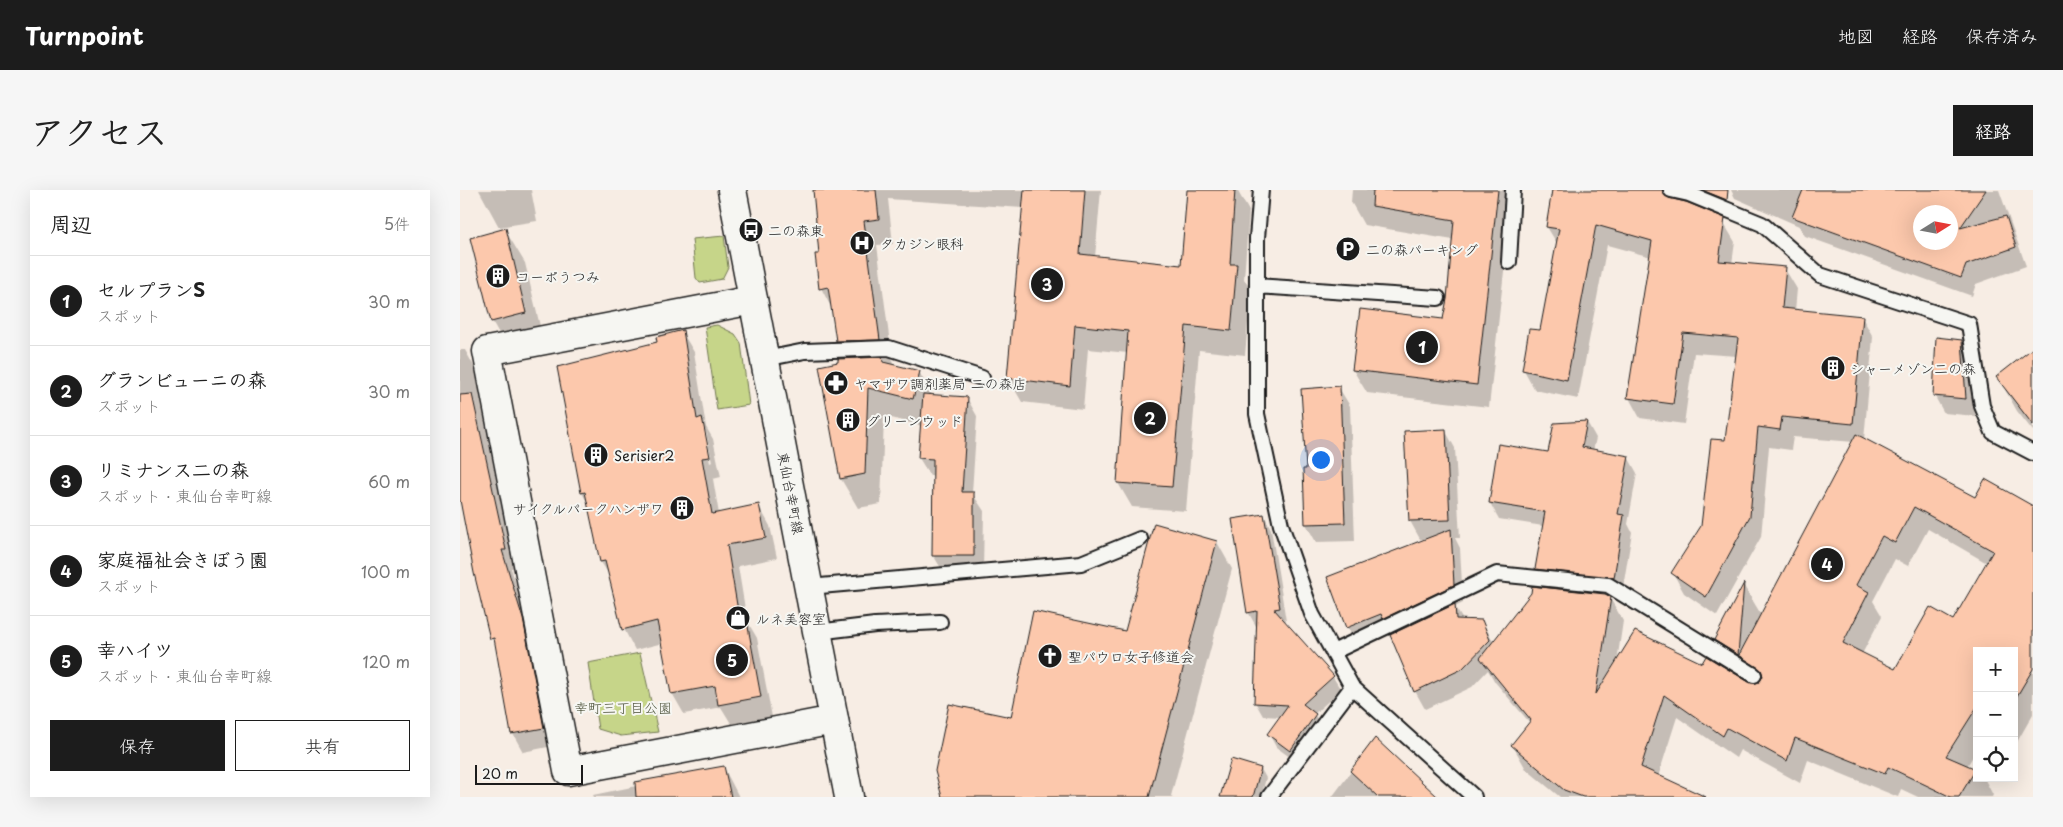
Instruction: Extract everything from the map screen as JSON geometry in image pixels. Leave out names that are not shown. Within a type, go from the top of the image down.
[{"type":"street","name":"東仙台幸町線","points":[[732,190],[849,797]]},
{"type":"street","points":[[754,300],[487,351],[490,371],[568,771],[834,720]]},
{"type":"lane","points":[[1261,190],[1257,238],[1257,414],[1281,525],[1312,614],[1352,687],[1474,797]]},
{"type":"lane","points":[[1509,262],[1514,190]]},
{"type":"lane","points":[[1671,190],[1689,194],[1762,224],[1820,275],[1969,324],[1982,406],[1993,432],[2033,453]]},
{"type":"lane","points":[[1257,286],[1438,298]]},
{"type":"lane","points":[[765,359],[805,351],[889,348],[982,378]]},
{"type":"lane","points":[[809,587],[1081,563],[1140,539]]},
{"type":"lane","points":[[1333,652],[1498,574],[1608,585],[1754,675]]},
{"type":"lane","points":[[817,632],[875,625],[940,622]]},
{"type":"lane","points":[[1269,797],[1352,687]]},
{"type":"green space","points":[[724,236],[728,267],[722,279],[700,283],[696,278],[692,239]]},
{"type":"green space","points":[[717,325],[735,334],[741,343],[749,405],[717,410],[705,327]]},
{"type":"green space","name":"幸町三丁目公園","points":[[640,653],[658,732],[621,736],[598,729],[588,663]]},
{"type":"building","points":[[813,190],[876,190],[879,219],[864,221],[880,340],[836,341],[828,287],[819,289],[815,254],[819,254]]},
{"type":"building","points":[[1024,190],[1085,190],[1080,254],[1181,265],[1187,190],[1235,190],[1230,264],[1237,264],[1231,331],[1186,326],[1172,487],[1117,483],[1128,331],[1075,325],[1070,386],[1007,378]]},
{"type":"building","points":[[1373,190],[1498,190],[1477,385],[1352,370],[1360,309],[1443,319],[1447,299],[1454,220],[1372,206]]},
{"type":"building","points":[[1552,190],[1662,190],[1669,198],[1686,202],[1725,218],[1719,261],[1786,267],[1782,308],[1863,316],[1853,424],[1782,417],[1780,430],[1758,427],[1750,516],[1706,597],[1671,573],[1701,526],[1711,439],[1725,440],[1738,338],[1683,333],[1673,404],[1627,398],[1652,241],[1596,225],[1567,380],[1522,370],[1529,329],[1540,330],[1559,229],[1546,227]]},
{"type":"building","points":[[1702,190],[1728,190],[1727,200]]},
{"type":"building","points":[[1803,190],[1986,190],[1960,228],[2006,216],[2016,247],[1966,265],[1961,278],[1792,217]]},
{"type":"building","name":"コーポうつみ","points":[[506,228],[526,313],[491,322],[470,238]]},
{"type":"building","points":[[683,330],[697,419],[702,417],[710,457],[702,458],[712,514],[759,504],[766,538],[727,545],[739,617],[746,616],[761,697],[718,705],[715,686],[671,694],[657,621],[622,630],[605,561],[600,562],[585,492],[581,493],[557,367],[657,342],[656,337]]},
{"type":"building","points":[[1936,337],[1962,340],[1966,399],[1933,396]]},
{"type":"building","points":[[2033,348],[2033,425],[1996,377]]},
{"type":"building","name":"グリーンウッド","points":[[882,357],[883,362],[920,371],[913,399],[868,388],[865,474],[840,479],[819,366],[838,362],[838,359]]},
{"type":"building","points":[[1340,386],[1345,523],[1305,524],[1303,469],[1306,469],[1301,389]]},
{"type":"building","points":[[472,394],[506,550],[502,550],[523,619],[544,728],[511,734],[494,638],[490,639],[474,573],[460,500],[460,395]]},
{"type":"building","points":[[923,394],[968,397],[962,492],[974,492],[974,556],[932,556],[933,459],[918,458]]},
{"type":"building","points":[[1587,421],[1582,447],[1629,456],[1618,514],[1624,515],[1614,578],[1535,569],[1545,512],[1489,503],[1498,444],[1548,452],[1554,423]]},
{"type":"building","points":[[1446,429],[1450,520],[1409,521],[1404,431]]},
{"type":"building","points":[[1856,434],[1975,497],[1985,479],[2033,506],[2033,669],[2018,694],[2018,647],[1973,647],[1973,713],[1946,756],[1973,768],[1973,774],[1959,797],[1951,797],[1888,767],[1885,774],[1795,738],[1787,761],[1727,728],[1723,736],[1664,695],[1641,767],[1706,797],[1583,797],[1564,790],[1511,745],[1531,720],[1480,658],[1531,593],[1532,586],[1605,594],[1611,597],[1596,694],[1635,631],[1702,663],[1706,656],[1749,682],[1759,682],[1763,676],[1761,670],[1739,655]],"holes":[[[1914,507],[1993,551],[1953,620],[1930,607],[1895,669],[1843,643],[1869,592],[1856,585],[1882,536],[1895,543]]]},
{"type":"building","points":[[1264,514],[1280,608],[1274,609],[1334,676],[1303,704],[1316,714],[1290,751],[1267,734],[1288,705],[1254,703],[1257,611],[1247,613],[1232,519]]},
{"type":"building","points":[[1154,523],[1217,541],[1149,797],[942,797],[935,771],[949,704],[1011,717],[1033,611],[1125,631]]},
{"type":"building","points":[[1451,529],[1454,585],[1383,619],[1381,614],[1346,628],[1327,577]]},
{"type":"building","points":[[1744,583],[1738,655],[1714,640]]},
{"type":"building","points":[[1455,604],[1456,619],[1482,620],[1490,640],[1462,669],[1414,692],[1390,635]]},
{"type":"building","points":[[1375,738],[1438,797],[1378,797],[1350,771]]},
{"type":"building","points":[[1231,759],[1261,768],[1253,797],[1220,797]]},
{"type":"building","points":[[724,766],[731,797],[636,797],[635,782]]},
{"type":"place","name":"二の森東","points":[[751,230]]},
{"type":"place","name":"タカジン眼科","points":[[862,243]]},
{"type":"place","name":"二の森パーキング","points":[[1348,249]]},
{"type":"place","name":"コーポうつみ","points":[[498,276]]},
{"type":"place","name":"リミナンス二の森","points":[[1047,284]]},
{"type":"place","name":"セルプランS","points":[[1422,347]]},
{"type":"place","name":"シャーメゾン二の森","points":[[1833,368]]},
{"type":"place","name":"ヤマザワ調剤薬局 二の森店","points":[[836,383]]},
{"type":"place","name":"グランビューニの森","points":[[1150,418]]},
{"type":"place","name":"グリーンウッド","points":[[848,420]]},
{"type":"place","name":"Serisier2","points":[[596,455]]},
{"type":"place","name":"サイクルパークハンザワ","points":[[682,508]]},
{"type":"place","name":"家庭福祉会きぼう園","points":[[1827,564]]},
{"type":"place","name":"ルネ美容室","points":[[738,618]]},
{"type":"place","name":"聖パウロ女子修道会","points":[[1050,656]]},
{"type":"place","name":"幸ハイツ","points":[[732,660]]}]
